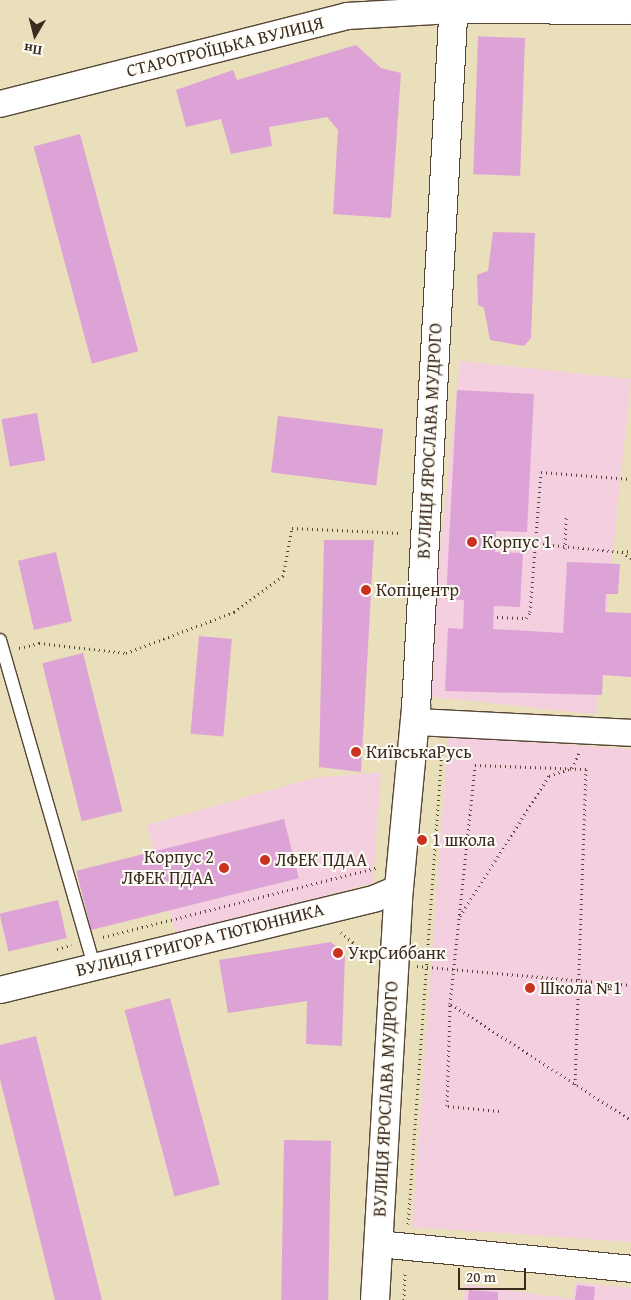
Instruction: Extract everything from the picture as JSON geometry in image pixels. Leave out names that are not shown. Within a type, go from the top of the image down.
[{"type":"main road","name":"ВУЛИЦЯ ЯРОСЛАВА МУДРОГО","points":[[376,1300],[399,888],[415,722],[453,5]]},
{"type":"street","name":"СТАРОТРОЇЦЬКА ВУЛИЦЯ","points":[[0,104],[346,16],[453,5],[631,11]]},
{"type":"street","points":[[415,722],[445,722],[631,733]]},
{"type":"street","name":"ВУЛИЦЯ ГРИГОРА ТЮТЮННИКА","points":[[0,990],[376,898],[399,888]]},
{"type":"street","points":[[378,1244],[631,1269]]},
{"type":"lane","points":[[0,640],[94,966]]},
{"type":"path","points":[[496,617],[526,618],[530,612],[541,472],[631,479]]},
{"type":"path","points":[[565,549],[566,516]]},
{"type":"path","points":[[4,654],[39,643],[126,653],[234,612],[283,576],[292,528],[403,533]]},
{"type":"path","points":[[503,540],[565,549],[631,552]]},
{"type":"path","points":[[622,552],[631,558]]},
{"type":"path","points":[[404,1300],[424,966],[445,722]]},
{"type":"path","points":[[459,918],[548,776],[572,768],[591,731]]},
{"type":"path","points":[[499,1111],[447,1106],[450,1004],[475,765],[586,769],[581,980],[575,1087]]},
{"type":"path","points":[[48,951],[378,867]]},
{"type":"path","points":[[424,966],[631,985]]},
{"type":"path","points":[[450,1004],[575,1087],[631,1120]]},
{"type":"shaded area","points":[[460,361],[631,379],[596,714],[425,696]]},
{"type":"shaded area","name":"Школа №1","points":[[448,736],[631,749],[631,1242],[412,1227]]},
{"type":"shaded area","name":"ЛФЕК ПДАА","points":[[381,772],[373,883],[176,935],[147,825],[313,778]]},
{"type":"shaded area","points":[[575,1282],[631,1288],[631,1300],[464,1300],[465,1284],[573,1299]]},
{"type":"building","points":[[478,36],[525,38],[520,176],[473,174]]},
{"type":"building","points":[[356,45],[381,68],[401,73],[391,218],[333,214],[338,130],[327,117],[269,127],[272,146],[231,154],[221,119],[186,127],[176,90],[233,70],[237,80]]},
{"type":"building","points":[[80,134],[138,351],[92,364],[34,146]]},
{"type":"building","points":[[493,232],[535,233],[531,338],[524,346],[490,340],[484,308],[478,305],[477,275],[488,271]]},
{"type":"building","name":"Корпус 1","points":[[457,390],[534,394],[527,532],[496,531],[495,552],[523,553],[520,607],[494,606],[493,629],[563,633],[567,562],[620,564],[618,594],[606,594],[605,612],[631,613],[631,677],[603,675],[602,695],[445,691],[448,628],[463,629],[464,600],[446,599]]},
{"type":"building","points":[[37,413],[45,460],[10,467],[2,419]]},
{"type":"building","points":[[278,416],[383,429],[376,485],[271,473]]},
{"type":"building","points":[[324,540],[374,540],[361,772],[319,767]]},
{"type":"building","points":[[56,552],[72,621],[34,630],[18,561]]},
{"type":"building","points":[[199,636],[232,639],[223,737],[190,734]]},
{"type":"building","points":[[83,653],[122,811],[82,821],[42,663]]},
{"type":"building","name":"Корпус 2 ЛФЕК ПДАА","points":[[284,819],[299,878],[91,930],[76,871]]},
{"type":"building","points":[[58,900],[67,938],[8,951],[0,913]]},
{"type":"building","points":[[331,942],[345,954],[342,1046],[306,1044],[307,1001],[228,1013],[219,960]]},
{"type":"building","points":[[170,998],[220,1184],[175,1197],[125,1010]]},
{"type":"building","points":[[36,1036],[102,1300],[55,1300],[0,1079],[0,1045]]},
{"type":"building","points":[[284,1140],[331,1141],[328,1300],[281,1300]]},
{"type":"building","points":[[577,1285],[595,1287],[594,1300],[575,1300]]},
{"type":"building","points":[[469,1290],[498,1292],[498,1300],[468,1300]]},
{"type":"place","name":"Корпус 1","points":[[472,542]]},
{"type":"place","name":"Копіцентр","points":[[366,590]]},
{"type":"place","name":"КиївськаРусь","points":[[356,752]]},
{"type":"place","name":"1 школа","points":[[422,840]]},
{"type":"place","name":"ЛФЕК ПДАА","points":[[265,860]]},
{"type":"place","name":"Корпус 2 ЛФЕК ПДАА","points":[[224,868]]},
{"type":"place","name":"УкрСиббанк","points":[[338,953]]},
{"type":"place","name":"Школа №1","points":[[530,988]]}]
